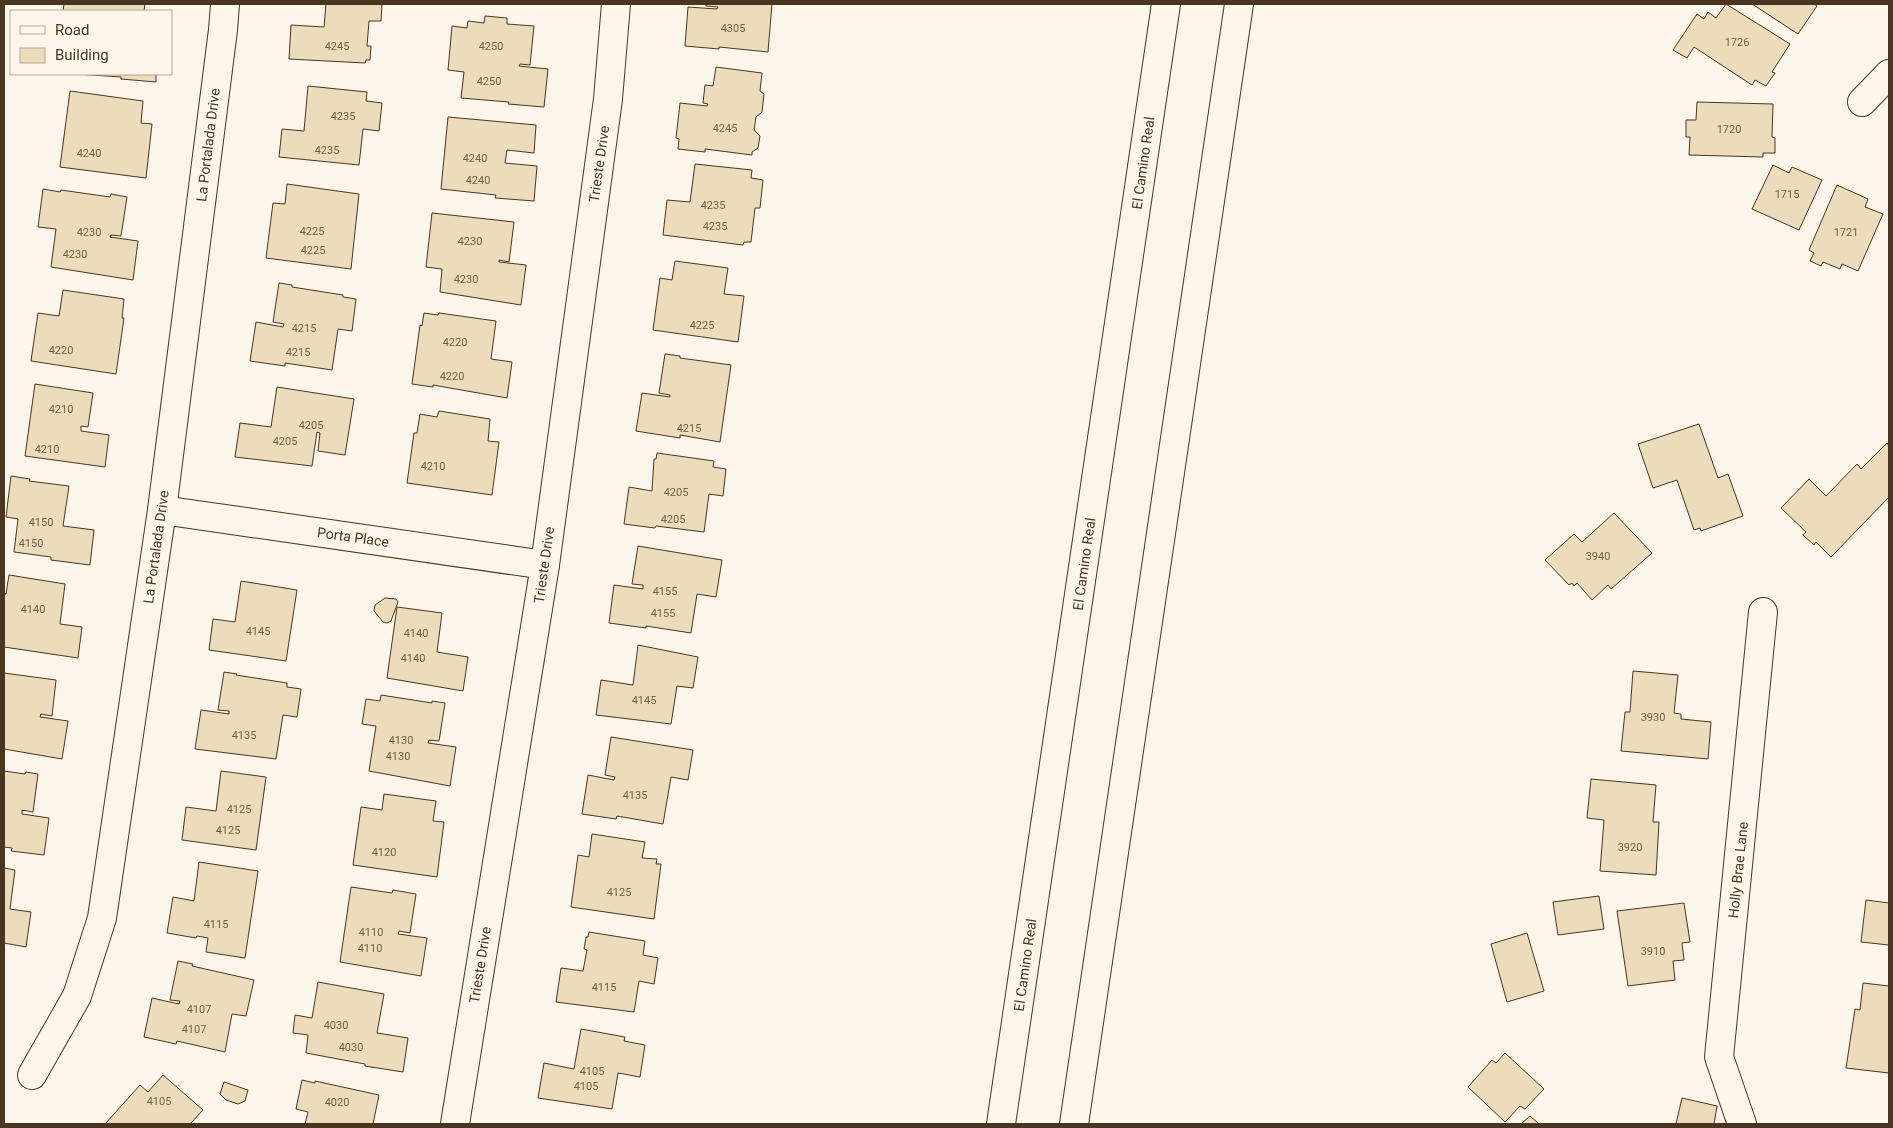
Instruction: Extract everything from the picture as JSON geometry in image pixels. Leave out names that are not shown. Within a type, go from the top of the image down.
[{"type":"street","name":"La Portalada Drive","points":[[32,1075],[77,996],[102,918],[162,510],[225,4]]},
{"type":"street","name":"Trieste Drive","points":[[455,1124],[545,565],[606,109],[616,4]]},
{"type":"street","name":"El Camino Real","points":[[1001,1124],[1166,4]]},
{"type":"street","points":[[1074,1124],[1239,4]]},
{"type":"street","points":[[1862,102],[1889,74]]},
{"type":"street","name":"Porta Place","points":[[162,510],[545,565]]},
{"type":"street","name":"Holly Brae Lane","points":[[1742,1124],[1719,1057],[1762,612]]},
{"type":"building","points":[[64,4],[145,4],[144,10],[63,10]]},
{"type":"building","points":[[326,4],[382,4],[381,21],[369,21],[367,46],[371,46],[370,60],[366,60],[365,63],[289,59],[291,25],[324,27]]},
{"type":"building","points":[[706,4],[772,4],[768,52],[685,46],[688,7],[717,9],[718,7],[706,6]]},
{"type":"building","points":[[1726,4],[1790,44],[1772,72],[1775,73],[1766,86],[1755,80],[1752,85],[1694,47],[1687,58],[1673,50],[1697,14],[1704,19],[1708,12],[1716,18]]},
{"type":"building","points":[[1752,4],[1814,4],[1817,6],[1798,34]]},
{"type":"building","points":[[485,16],[507,18],[507,24],[534,26],[530,65],[520,64],[519,66],[548,69],[544,107],[461,98],[464,72],[448,70],[452,26],[467,28],[468,21],[484,23]]},
{"type":"building","points":[[716,67],[762,73],[760,91],[764,94],[762,112],[756,117],[754,130],[760,136],[758,148],[752,152],[752,155],[705,149],[705,152],[678,149],[679,139],[676,138],[680,103],[707,106],[708,104],[703,103],[705,85],[713,86]]},
{"type":"building","points":[[92,75],[156,75],[156,82],[121,79],[121,77]]},
{"type":"building","points":[[308,86],[367,92],[366,101],[382,103],[379,131],[363,129],[359,165],[279,157],[282,129],[304,131]]},
{"type":"building","points":[[70,91],[143,101],[141,123],[152,124],[146,178],[60,167]]},
{"type":"building","points":[[1697,102],[1773,104],[1772,137],[1775,138],[1775,153],[1763,153],[1763,157],[1689,155],[1690,137],[1686,137],[1686,120],[1696,120]]},
{"type":"building","points":[[448,117],[536,125],[534,153],[507,150],[505,163],[537,166],[534,201],[495,198],[496,195],[441,189]]},
{"type":"building","points":[[695,164],[752,170],[751,178],[763,180],[760,208],[755,208],[751,242],[744,242],[743,245],[663,235],[667,200],[690,202]]},
{"type":"building","points":[[1773,165],[1789,173],[1792,167],[1822,180],[1799,230],[1752,209]]},
{"type":"building","points":[[287,184],[359,194],[351,269],[266,258],[273,203],[285,204]]},
{"type":"building","points":[[1837,185],[1868,199],[1865,207],[1883,214],[1858,271],[1842,264],[1840,269],[1823,262],[1821,266],[1810,261],[1814,253],[1809,250]]},
{"type":"building","points":[[43,189],[110,197],[111,194],[127,197],[121,236],[111,235],[110,237],[138,241],[133,280],[51,267],[56,229],[38,227]]},
{"type":"building","points":[[432,213],[514,222],[509,262],[499,260],[499,262],[526,265],[521,305],[440,292],[442,269],[426,267]]},
{"type":"building","points":[[675,261],[728,268],[724,294],[744,296],[738,342],[653,330],[660,278],[672,280]]},
{"type":"building","points":[[279,283],[356,299],[352,331],[338,329],[332,370],[285,363],[285,366],[250,361],[256,322],[283,327],[284,324],[273,322]]},
{"type":"building","points":[[63,290],[124,299],[122,318],[124,318],[116,374],[31,361],[38,313],[59,316]]},
{"type":"building","points":[[424,313],[438,315],[439,313],[496,321],[491,359],[512,362],[507,398],[433,385],[433,387],[412,384],[420,325],[422,326]]},
{"type":"building","points":[[665,354],[731,365],[720,442],[680,435],[680,438],[636,431],[642,393],[670,397],[670,395],[659,393]]},
{"type":"building","points":[[35,384],[93,393],[88,427],[81,426],[81,431],[109,435],[105,467],[25,456]]},
{"type":"building","points":[[277,387],[354,399],[345,455],[318,451],[320,433],[317,432],[312,466],[235,457],[240,423],[271,427]]},
{"type":"building","points":[[439,411],[490,419],[488,441],[499,442],[492,495],[407,483],[414,433],[417,433],[420,414],[437,417]]},
{"type":"building","points":[[1699,424],[1718,478],[1728,474],[1743,516],[1701,531],[1700,528],[1694,530],[1677,480],[1653,488],[1638,444]]},
{"type":"building","points":[[1887,443],[1889,446],[1889,497],[1831,557],[1816,542],[1814,545],[1803,535],[1806,532],[1781,508],[1809,479],[1826,496],[1857,464],[1861,469]]},
{"type":"building","points":[[657,453],[714,461],[713,467],[726,469],[723,496],[709,494],[704,532],[624,524],[629,487],[652,491],[654,459],[656,459]]},
{"type":"building","points":[[11,476],[30,479],[29,481],[69,486],[63,526],[94,530],[90,565],[51,560],[51,557],[14,552],[18,519],[6,517]]},
{"type":"building","points":[[1614,513],[1652,553],[1611,589],[1608,585],[1592,600],[1577,583],[1574,586],[1572,583],[1569,585],[1545,560],[1574,534],[1582,542]]},
{"type":"building","points":[[638,546],[722,560],[716,597],[697,594],[691,633],[646,626],[646,628],[609,623],[614,585],[643,589],[643,585],[632,584]]},
{"type":"building","points":[[9,575],[65,584],[60,624],[82,627],[78,658],[4,647],[4,593],[6,594]]},
{"type":"building","points":[[241,581],[297,590],[286,661],[209,650],[213,619],[235,622]]},
{"type":"building","points":[[385,598],[396,599],[398,602],[391,621],[387,623],[383,622],[374,611],[375,605]]},
{"type":"building","points":[[397,607],[442,613],[437,652],[468,657],[463,691],[387,678]]},
{"type":"building","points":[[638,645],[698,657],[693,688],[677,686],[671,724],[596,715],[601,680],[633,685]]},
{"type":"building","points":[[1633,671],[1678,675],[1674,713],[1681,714],[1681,719],[1711,722],[1708,759],[1621,751],[1625,712],[1630,712]]},
{"type":"building","points":[[224,672],[287,683],[287,687],[301,689],[297,717],[283,715],[276,759],[195,749],[201,710],[229,714],[229,711],[218,710]]},
{"type":"building","points":[[4,673],[56,680],[52,716],[41,714],[40,717],[68,721],[62,759],[4,749]]},
{"type":"building","points":[[381,695],[432,703],[432,701],[445,703],[439,741],[429,740],[428,743],[456,747],[450,786],[369,771],[376,726],[362,724],[366,699],[380,701]]},
{"type":"building","points":[[611,737],[693,750],[688,780],[671,777],[663,824],[617,816],[616,819],[582,814],[588,775],[614,780],[615,777],[605,775]]},
{"type":"building","points":[[4,771],[38,774],[33,812],[22,810],[22,814],[49,818],[44,855],[11,851],[12,848],[4,847]]},
{"type":"building","points":[[221,771],[266,777],[256,850],[182,840],[186,807],[216,811]]},
{"type":"building","points":[[1591,779],[1656,785],[1653,822],[1659,822],[1656,875],[1600,871],[1604,820],[1587,818]]},
{"type":"building","points":[[384,794],[436,801],[433,821],[444,822],[437,877],[353,865],[361,807],[382,810]]},
{"type":"building","points":[[592,834],[645,842],[642,858],[657,859],[656,864],[661,864],[654,919],[571,907],[578,855],[589,857]]},
{"type":"building","points":[[199,862],[258,871],[245,958],[206,952],[208,938],[167,933],[173,897],[194,901]]},
{"type":"building","points":[[4,868],[15,870],[10,909],[31,912],[26,947],[4,943]]},
{"type":"building","points":[[351,887],[392,893],[393,890],[416,894],[410,933],[399,931],[398,934],[427,938],[421,976],[340,962]]},
{"type":"building","points":[[1599,896],[1604,929],[1558,935],[1553,902]]},
{"type":"building","points":[[1866,900],[1889,903],[1889,945],[1861,942]]},
{"type":"building","points":[[1684,903],[1690,942],[1682,943],[1684,960],[1673,961],[1675,980],[1628,986],[1617,911]]},
{"type":"building","points":[[589,932],[645,941],[643,955],[658,958],[654,984],[639,981],[634,1012],[556,1002],[561,968],[583,971],[587,950],[584,949]]},
{"type":"building","points":[[1527,933],[1544,991],[1507,1002],[1491,944]]},
{"type":"building","points":[[178,961],[254,980],[246,1016],[232,1014],[225,1052],[177,1041],[176,1044],[144,1037],[152,998],[179,1004],[180,1001],[170,1000]]},
{"type":"building","points":[[318,982],[384,994],[377,1033],[408,1038],[403,1072],[306,1053],[308,1035],[293,1033],[295,1015],[312,1018]]},
{"type":"building","points":[[1863,983],[1889,986],[1889,1073],[1846,1068],[1855,1009],[1860,1010]]},
{"type":"building","points":[[581,1029],[625,1037],[624,1041],[645,1045],[640,1077],[618,1073],[612,1109],[538,1098],[544,1063],[574,1069]]},
{"type":"building","points":[[1505,1053],[1544,1089],[1525,1109],[1520,1106],[1505,1122],[1468,1087],[1492,1060],[1496,1063]]},
{"type":"building","points":[[163,1075],[203,1110],[190,1124],[105,1124],[140,1085],[148,1092]]},
{"type":"building","points":[[302,1080],[315,1083],[315,1081],[379,1095],[373,1124],[305,1124],[308,1112],[296,1109]]},
{"type":"building","points":[[224,1082],[248,1090],[245,1101],[238,1104],[226,1100],[220,1094]]},
{"type":"building","points":[[1682,1098],[1717,1106],[1714,1124],[1676,1124]]},
{"type":"building","points":[[1530,1116],[1539,1124],[1521,1124]]}]
